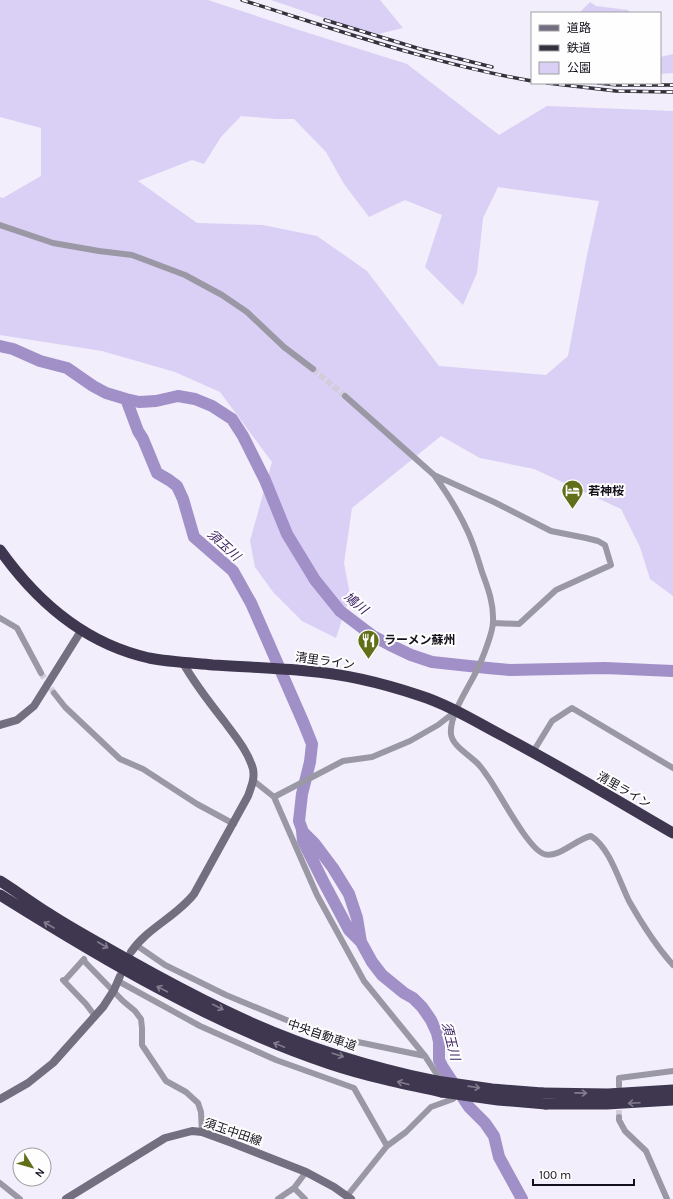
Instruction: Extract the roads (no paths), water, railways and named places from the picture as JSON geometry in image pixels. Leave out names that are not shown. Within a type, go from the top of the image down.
[{"type":"highway","name":"清里ライン","points":[[0,550],[22,580],[41,600],[82,631],[122,650],[150,658],[198,664],[286,669],[343,675],[382,683],[420,696],[456,711],[533,752],[673,833]]},
{"type":"highway","name":"中央自動車道","points":[[0,881],[48,913],[174,985],[227,1012],[285,1037],[335,1054],[375,1066],[436,1081],[492,1089],[542,1093],[608,1094],[673,1090]]},
{"type":"highway","name":"中央自動車道","points":[[2,896],[112,962],[224,1021],[280,1046],[331,1064],[379,1078],[442,1092],[498,1100],[546,1104],[607,1104],[673,1100]]},
{"type":"street","points":[[0,225],[53,243],[132,255],[185,275],[222,295],[247,312],[284,347],[313,369]]},
{"type":"street","points":[[345,396],[434,475],[468,532],[492,598],[494,623],[482,658],[456,711],[451,728],[451,736],[457,746],[478,764],[488,777],[515,821],[538,851],[544,854],[552,855],[584,837],[591,836],[597,840],[605,850],[630,902],[658,948],[673,965]]},
{"type":"street","points":[[434,475],[494,502],[551,531],[598,541],[605,545],[611,564],[556,590],[519,624],[494,623]]},
{"type":"street","points":[[0,618],[17,628],[42,673]]},
{"type":"street","points":[[0,725],[17,720],[34,706],[82,631]]},
{"type":"street","points":[[183,662],[195,683],[242,746],[253,770],[254,781],[234,824],[194,894],[186,905],[148,933],[133,949],[213,989],[329,1036],[425,1056]]},
{"type":"street","points":[[54,693],[65,707],[120,759],[143,769],[197,804],[234,824]]},
{"type":"street","points":[[533,752],[552,721],[572,708],[673,768]]},
{"type":"street","points":[[274,797],[343,760],[372,757],[410,741],[456,711]]},
{"type":"street","points":[[254,781],[274,797],[317,895],[364,981],[425,1056],[453,1099],[431,1107],[406,1132],[387,1146],[349,1197]]},
{"type":"street","points":[[95,1016],[86,1004],[63,980],[66,979],[84,959],[85,962],[114,990],[123,1001],[135,1011],[141,1019],[142,1045],[166,1081],[186,1092],[198,1103],[201,1112],[202,1132]]},
{"type":"street","points":[[0,1100],[28,1083],[53,1062],[103,1007],[114,990],[119,978],[200,1026],[276,1060],[354,1088],[387,1146]]},
{"type":"street","points":[[619,1086],[619,1078],[673,1071]]},
{"type":"street","points":[[619,1117],[625,1131],[646,1151],[667,1199]]},
{"type":"street","name":"須玉中田線","points":[[66,1199],[165,1138],[192,1131],[202,1132],[306,1172],[349,1197]]},
{"type":"street","points":[[278,1199],[294,1188],[306,1172]]},
{"type":"street","points":[[0,1183],[20,1199]]},
{"type":"street","points":[[294,1188],[305,1199]]},
{"type":"waterway","name":"鳩川","points":[[0,346],[13,349],[40,361],[67,368],[106,393],[139,402],[156,401],[178,396],[195,399],[212,406],[232,419],[243,436],[265,480],[287,534],[315,580],[340,611],[373,636],[390,645],[411,655],[432,662],[488,668],[510,670],[605,668],[673,671]]},
{"type":"waterway","name":"須玉川","points":[[126,399],[138,431],[143,439],[157,473],[177,486],[183,499],[194,537],[233,571],[251,603],[304,724],[312,744],[310,762],[302,794],[299,821],[303,832],[315,844],[333,868],[349,894],[357,918],[361,942],[372,962],[382,975],[404,993],[413,998],[422,1007],[431,1020],[437,1033],[439,1042],[439,1060],[442,1066],[469,1107],[485,1123],[494,1136],[499,1157],[522,1199]]},
{"type":"waterway","name":"須玉川","points":[[302,831],[303,841],[349,930],[361,942]]},
{"type":"tunnel","points":[[313,369],[345,396]]},
{"type":"tunnel","points":[[41,673],[54,693]]},
{"type":"tunnel","points":[[619,1101],[619,1117]]},
{"type":"railway","points":[[242,0],[422,56],[495,74],[531,81]]},
{"type":"railway","points":[[325,20],[420,49],[492,67]]},
{"type":"railway","points":[[556,84],[616,91],[673,92]]},
{"type":"railway","points":[[608,84],[673,85]]},
{"type":"place","name":"若神桜","points":[[573,510]]},
{"type":"place","name":"ラーメン蘇州","points":[[368,660]]}]
